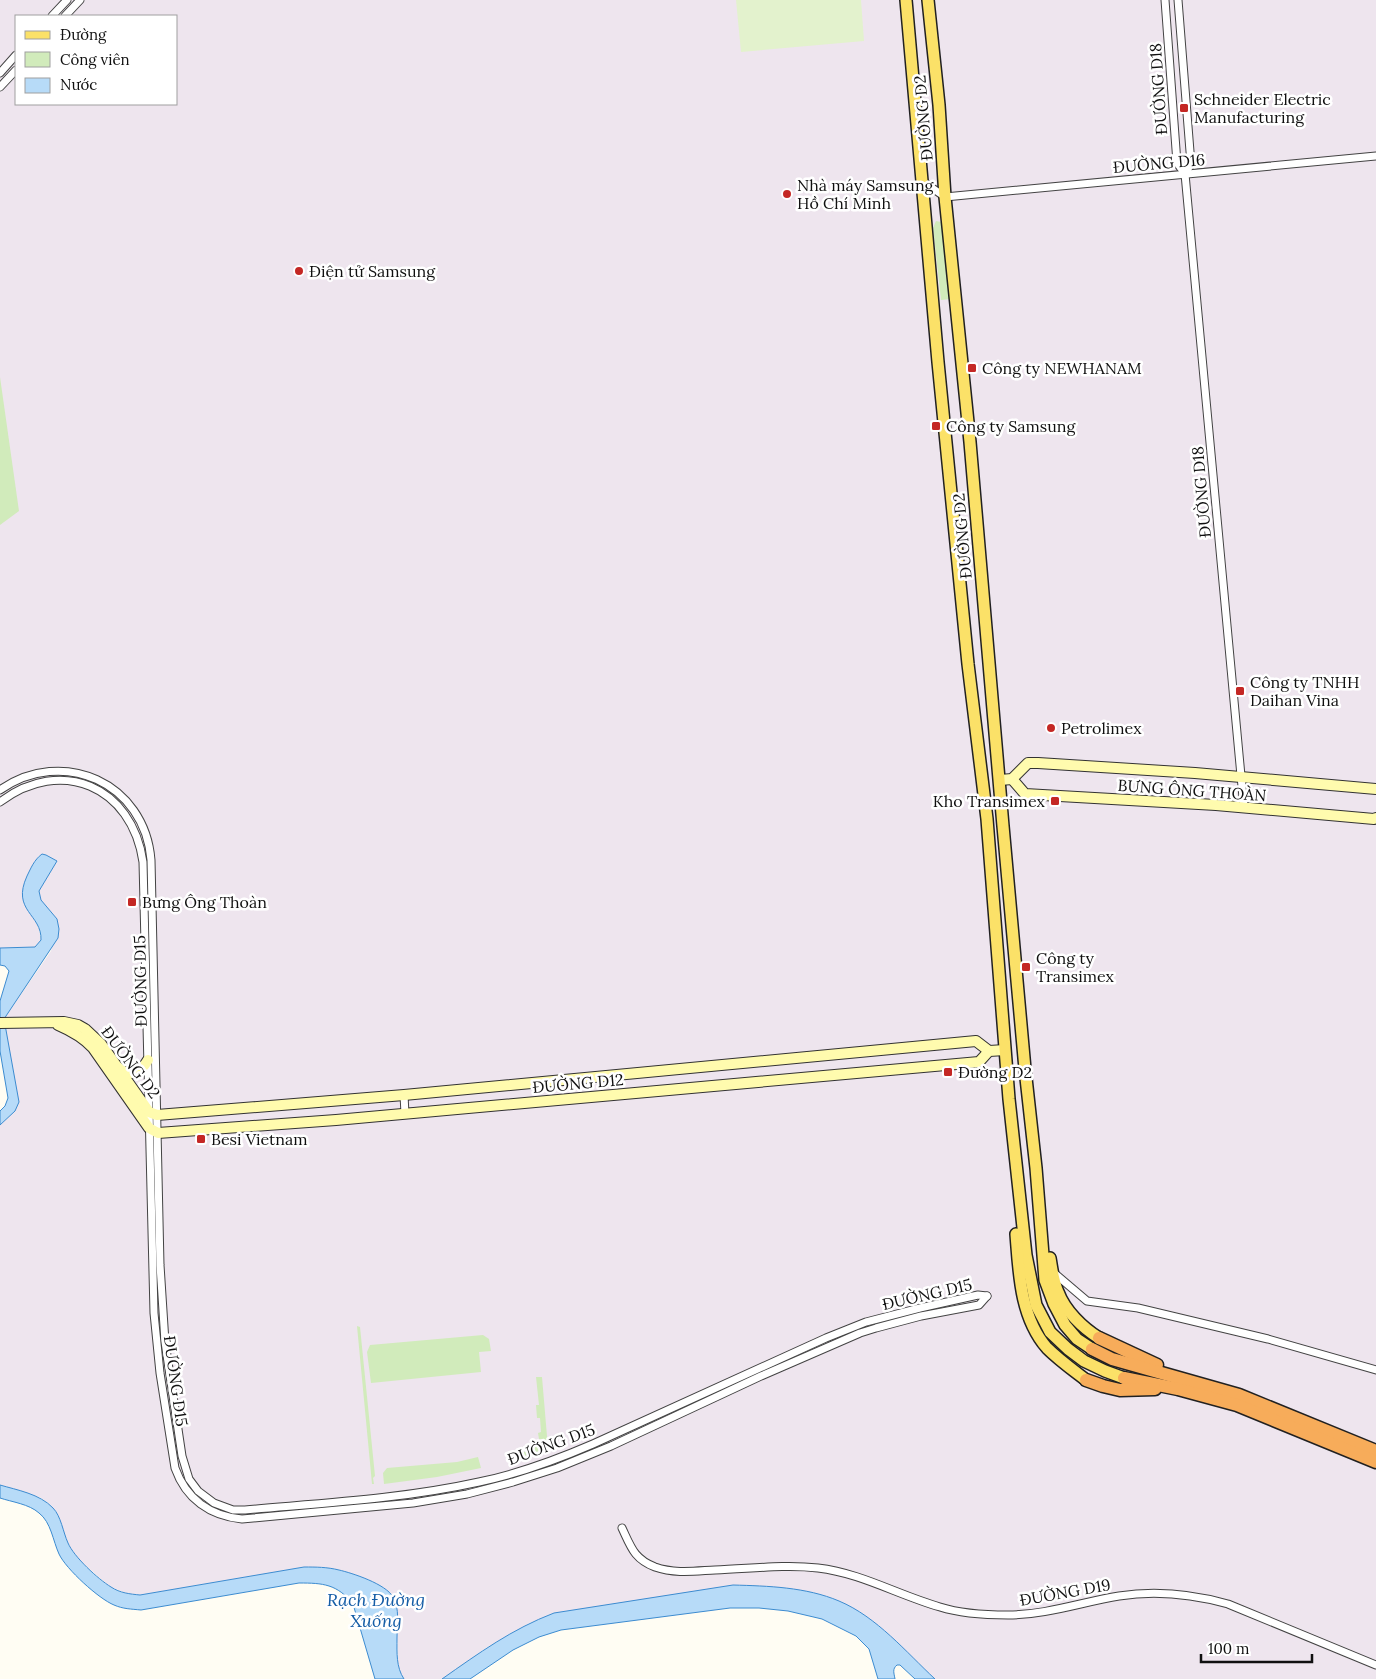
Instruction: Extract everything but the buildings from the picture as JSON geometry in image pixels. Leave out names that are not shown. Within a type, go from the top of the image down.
[{"type":"highway","points":[[1099,1338],[1159,1366],[1178,1383]]},
{"type":"highway","points":[[1092,1349],[1112,1359],[1178,1383],[1238,1400],[1376,1451]]},
{"type":"highway","points":[[1124,1378],[1178,1383]]},
{"type":"highway","points":[[1086,1380],[1120,1390],[1178,1383]]},
{"type":"highway","points":[[1238,1400],[1376,1462]]},
{"type":"main road","name":"ĐƯỜNG D2","points":[[902,0],[913,135],[919,145]]},
{"type":"main road","name":"ĐƯỜNG D2","points":[[906,0],[924,217],[970,682],[966,692],[970,719],[975,724],[987,819],[1006,1071],[1025,1250],[1036,1305],[1050,1332],[1068,1350],[1084,1361],[1124,1378]]},
{"type":"main road","name":"ĐƯỜNG D2","points":[[928,0],[939,106],[945,197],[1006,780],[1026,1049],[1025,1069],[1032,1081],[1031,1099],[1046,1280],[1054,1304],[1066,1325],[1077,1339],[1092,1349]]},
{"type":"main road","points":[[982,781],[1006,780]]},
{"type":"main road","points":[[1005,1050],[1026,1049]]},
{"type":"main road","name":"ĐƯỜNG D2","points":[[1006,1071],[1003,1090],[1020,1285],[1034,1328],[1046,1346],[1086,1380]]},
{"type":"main road","name":"ĐƯỜNG D2","points":[[1031,1099],[1052,1272],[1058,1292],[1067,1307],[1086,1329],[1099,1338]]},
{"type":"street","points":[[53,15],[67,0]]},
{"type":"street","points":[[66,15],[80,0]]},
{"type":"street","name":"ĐƯỜNG D18","points":[[1165,0],[1177,163],[1185,174],[1244,808]]},
{"type":"street","name":"ĐƯỜNG D18","points":[[1178,0],[1191,164],[1185,174]]},
{"type":"street","points":[[0,73],[15,56]]},
{"type":"street","points":[[0,87],[15,71]]},
{"type":"street","name":"ĐƯỜNG D16","points":[[945,197],[1376,156]]},
{"type":"street","points":[[921,180],[945,197]]},
{"type":"street","name":"BƯNG ÔNG THOÀN","points":[[1376,789],[1194,773],[1028,763],[1006,780],[1025,794],[1376,818]]},
{"type":"street","name":"ĐƯỜNG D15","points":[[0,790],[20,778],[40,772],[61,771],[80,774],[100,781],[117,792],[130,805],[141,823],[148,842],[151,860],[153,1114]]},
{"type":"street","name":"ĐƯỜNG D15","points":[[0,802],[11,794],[32,784],[64,780],[84,784],[102,792],[117,804],[129,818],[138,838],[142,862],[148,1060],[153,1114],[154,1131],[162,1310],[165,1342],[183,1464],[189,1479],[203,1495],[214,1503],[233,1510],[245,1510],[420,1493],[509,1475],[594,1444],[826,1338],[866,1322],[978,1295],[986,1296],[978,1305],[921,1316],[860,1333],[761,1376],[603,1449],[557,1468],[513,1482],[467,1494],[413,1503],[250,1518],[226,1517],[212,1512],[192,1497],[181,1484],[174,1462],[160,1373],[154,1313],[154,1131]]},
{"type":"street","name":"ĐƯỜNG D2","points":[[50,1022],[75,1033],[93,1048],[154,1131]]},
{"type":"street","name":"ĐƯỜNG D2","points":[[0,1023],[72,1023],[85,1029],[101,1044],[153,1114]]},
{"type":"street","name":"ĐƯỜNG D12","points":[[153,1114],[404,1095],[976,1041],[989,1051],[1005,1050]]},
{"type":"street","name":"ĐƯỜNG D12","points":[[154,1131],[405,1114],[980,1062],[989,1051]]},
{"type":"street","points":[[116,1066],[123,1072],[132,1074],[143,1068],[148,1060]]},
{"type":"street","points":[[404,1095],[405,1114]]},
{"type":"street","points":[[1052,1272],[1088,1301],[1138,1308],[1268,1339],[1376,1370]]},
{"type":"street","name":"ĐƯỜNG D19","points":[[622,1528],[634,1553],[643,1561],[655,1567],[670,1571],[686,1572],[776,1567],[816,1568],[839,1571],[940,1607],[981,1614],[1031,1614],[1138,1593],[1160,1592],[1206,1598],[1228,1604],[1376,1665]]},
{"type":"shaded area","points":[[0,0],[1376,0],[1376,1679],[935,1679],[869,1619],[838,1601],[818,1594],[791,1589],[733,1585],[530,1623],[486,1648],[442,1679],[404,1679],[400,1673],[398,1662],[396,1607],[340,1570],[323,1567],[304,1567],[140,1595],[129,1594],[110,1587],[77,1558],[68,1545],[48,1503],[41,1498],[0,1485],[0,1125],[15,1111],[4,1019],[51,951],[57,919],[41,900],[39,891],[57,861],[42,854],[38,857],[37,925],[41,940],[35,947],[0,948]]},
{"type":"green space","points":[[736,0],[861,0],[864,41],[741,52]]},
{"type":"green space","points":[[936,221],[941,222],[943,225],[950,299],[941,300],[933,228]]},
{"type":"green space","points":[[0,377],[19,511],[0,525]]},
{"type":"green space","points":[[357,1326],[360,1327],[375,1476],[373,1478],[374,1484],[372,1484]]},
{"type":"green space","points":[[483,1335],[489,1339],[491,1351],[479,1352],[481,1372],[371,1383],[367,1352],[370,1345]]},
{"type":"green space","points":[[536,1377],[542,1377],[548,1448],[512,1460],[512,1453],[533,1451],[532,1445],[543,1444],[543,1439],[539,1439],[538,1433],[541,1432],[540,1418],[537,1418],[536,1405],[539,1405]]},
{"type":"green space","points":[[478,1457],[481,1468],[437,1477],[384,1484],[383,1473],[387,1468],[457,1462]]},
{"type":"water","points":[[42,854],[57,861],[39,891],[41,900],[57,919],[58,938],[4,1019],[19,1102],[15,1111],[0,1125],[0,1111],[5,1106],[8,1098],[0,1051],[0,1001],[9,971],[5,966],[0,965],[0,948],[35,947],[41,940],[37,924],[25,905],[23,888],[35,861]]},
{"type":"water","name":"Rạch Đường Xuống","points":[[0,1485],[28,1493],[48,1503],[58,1515],[71,1549],[81,1561],[114,1589],[125,1593],[140,1595],[304,1567],[339,1570],[360,1576],[389,1592],[395,1601],[398,1617],[398,1660],[404,1679],[375,1679],[353,1604],[341,1592],[322,1584],[299,1583],[141,1610],[114,1605],[92,1590],[68,1567],[59,1554],[49,1526],[43,1517],[30,1507],[0,1498]]},
{"type":"water","name":"Rạch Đường Xuống","points":[[733,1585],[800,1590],[839,1601],[866,1616],[935,1679],[915,1679],[900,1665],[897,1665],[894,1670],[895,1679],[878,1679],[869,1649],[856,1636],[822,1619],[788,1611],[730,1608],[561,1630],[539,1637],[513,1650],[470,1679],[442,1679],[510,1634],[554,1613]]},
{"type":"place","name":"Schneider Electric Manufacturing","points":[[1184,108]]},
{"type":"place","name":"Nhà máy Samsung Hồ Chí Minh","points":[[787,194]]},
{"type":"place","name":"Điện tử Samsung","points":[[299,271]]},
{"type":"place","name":"Công ty NEWHANAM","points":[[972,368]]},
{"type":"place","name":"Công ty Samsung","points":[[936,426]]},
{"type":"place","name":"Công ty TNHH Daihan Vina","points":[[1240,691]]},
{"type":"place","name":"Petrolimex","points":[[1051,728]]},
{"type":"place","name":"Kho Transimex","points":[[1055,801]]},
{"type":"place","name":"Bưng Ông Thoàn","points":[[132,902]]},
{"type":"place","name":"Công ty Transimex","points":[[1026,967]]},
{"type":"place","name":"Đường D2","points":[[948,1072]]},
{"type":"place","name":"Besi Vietnam","points":[[201,1139]]}]
